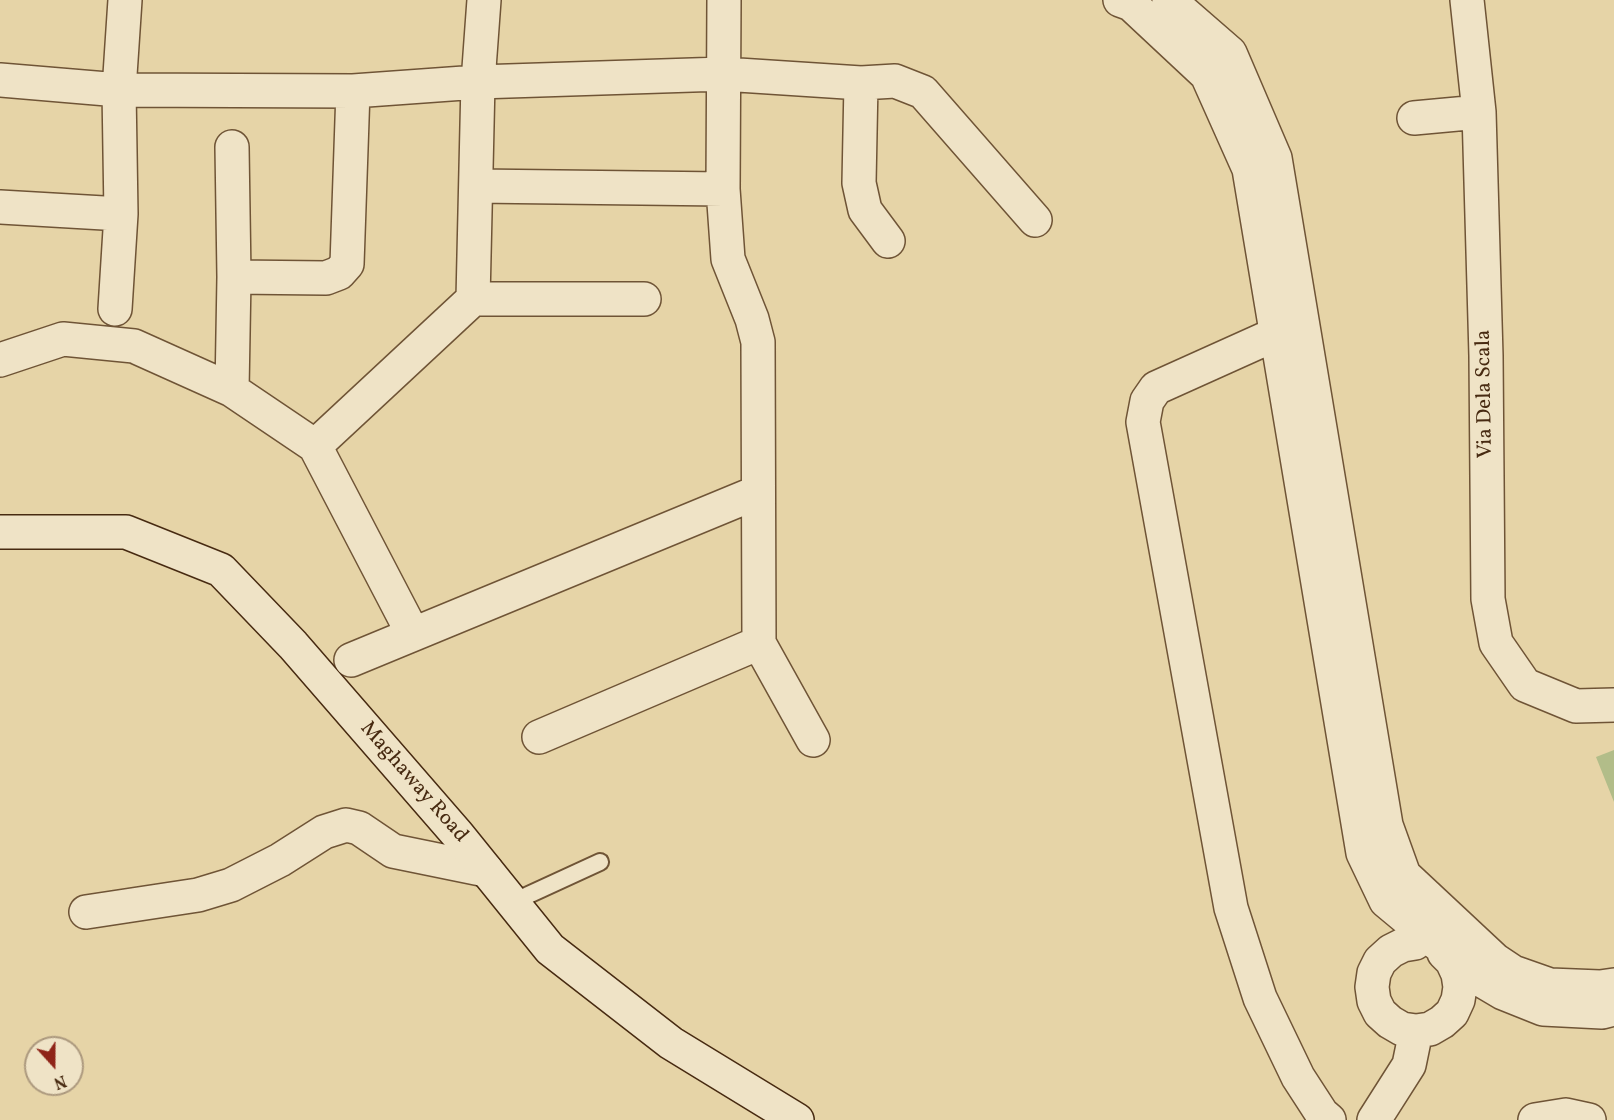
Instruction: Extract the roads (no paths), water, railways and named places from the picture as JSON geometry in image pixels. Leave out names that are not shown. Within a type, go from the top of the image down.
[{"type":"street","points":[[115,309],[121,214],[119,90],[125,0]]},
{"type":"street","points":[[473,299],[478,82],[484,0]]},
{"type":"street","points":[[724,0],[723,189],[728,259],[752,319],[758,342],[759,643],[813,740]]},
{"type":"street","points":[[1120,0],[1131,4],[1207,75],[1249,169],[1276,334],[1325,541]]},
{"type":"street","points":[[1169,0],[1230,53],[1275,158],[1363,853],[1386,901],[1427,929],[1481,980],[1600,987],[1614,985]]},
{"type":"street","name":"Via Dela Scala","points":[[1467,0],[1479,112],[1486,356],[1488,600],[1496,643],[1525,685],[1576,706],[1614,705]]},
{"type":"street","points":[[0,81],[119,90],[353,90],[478,82],[723,74],[861,83],[895,81],[923,92],[1035,220]]},
{"type":"street","points":[[861,83],[859,183],[865,210],[888,241]]},
{"type":"street","points":[[234,277],[326,278],[339,273],[347,264],[353,90]]},
{"type":"street","points":[[1414,118],[1479,112]]},
{"type":"street","points":[[232,147],[234,277],[232,390]]},
{"type":"street","points":[[476,186],[723,189]]},
{"type":"street","points":[[0,207],[121,214]]},
{"type":"street","points":[[315,446],[473,299],[644,299]]},
{"type":"street","points":[[1276,334],[1156,388],[1147,401],[1143,422],[1231,908],[1260,998],[1298,1077],[1322,1114],[1329,1120]]},
{"type":"street","points":[[0,360],[63,339],[134,346],[232,390],[315,446],[413,633]]},
{"type":"street","points":[[351,660],[758,492]]},
{"type":"street","name":"Maghaway Road","points":[[0,532],[126,532],[221,570],[293,645],[449,824],[550,949],[662,1036],[797,1120]]},
{"type":"street","points":[[539,737],[759,643]]},
{"type":"street","points":[[86,912],[179,899],[231,885],[280,860],[324,832],[346,825],[359,828],[393,851],[486,870]]},
{"type":"street","points":[[1427,929],[1430,945],[1442,951],[1452,961],[1458,974],[1459,994],[1452,1013],[1442,1022],[1430,1029],[1416,1031],[1402,1029],[1385,1018],[1374,1001],[1372,987],[1374,974],[1380,961],[1390,951],[1427,929]]},
{"type":"street","points":[[1459,994],[1505,981]]},
{"type":"street","points":[[1505,981],[1543,1009],[1602,1012],[1614,1009]]},
{"type":"street","points":[[1374,1120],[1409,1065],[1416,1031]]},
{"type":"street","points":[[1535,1120],[1566,1115],[1589,1120]]},
{"type":"lane","points":[[513,902],[600,862]]}]
